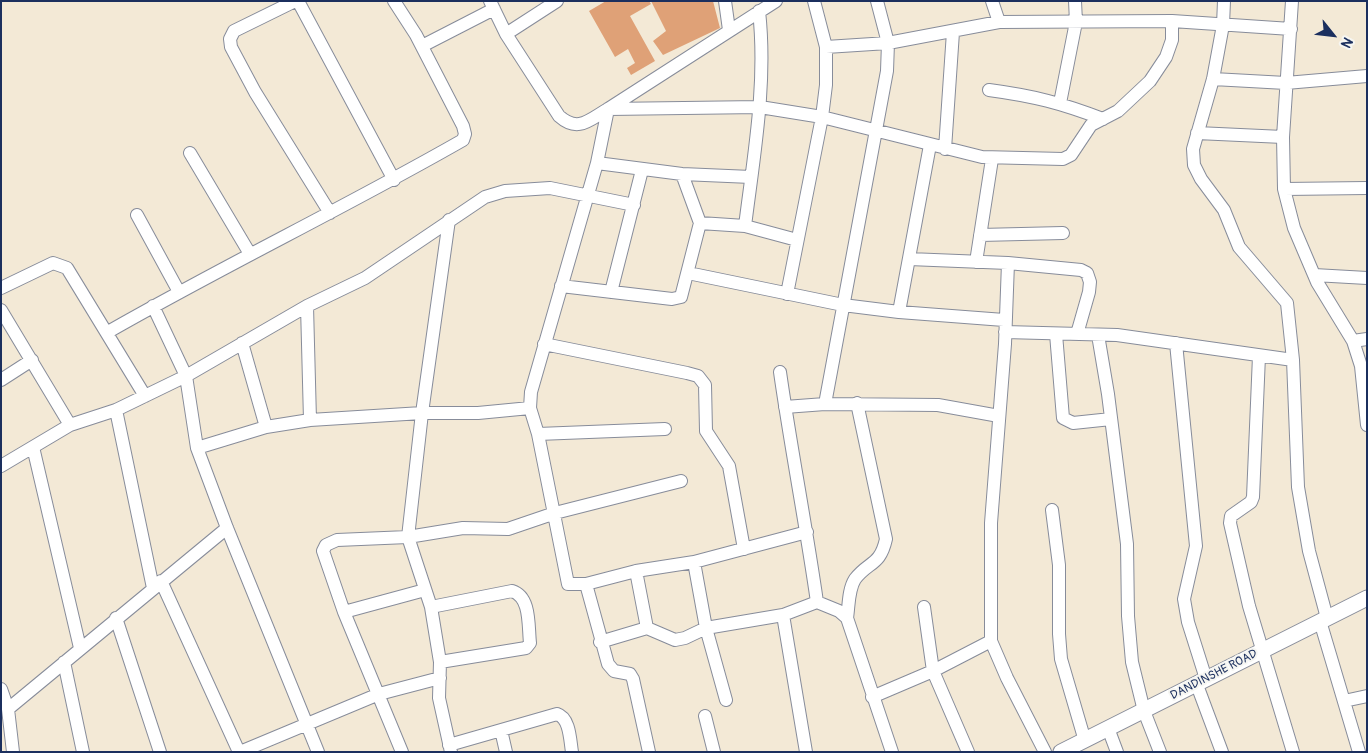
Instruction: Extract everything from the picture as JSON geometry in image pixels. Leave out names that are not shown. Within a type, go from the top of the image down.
[{"type":"street","points":[[330,213],[255,92],[231,47],[230,39],[234,31],[297,1],[394,180]]},
{"type":"street","points":[[108,332],[250,254],[394,180],[463,140],[465,134],[463,126],[422,46],[394,1]]},
{"type":"street","points":[[506,34],[557,1]]},
{"type":"street","points":[[724,1],[729,30]]},
{"type":"street","points":[[422,46],[492,5],[506,34],[558,116],[566,122],[575,125],[582,124],[608,109],[776,1]]},
{"type":"street","points":[[787,294],[822,117],[828,61],[814,1]]},
{"type":"street","points":[[992,1],[999,22]]},
{"type":"street","points":[[1060,103],[1076,22],[1075,1]]},
{"type":"street","points":[[1224,1],[1223,25],[1213,79],[1193,149],[1194,165],[1224,210],[1239,247],[1287,303],[1293,360],[1298,487],[1309,551],[1323,620],[1344,701],[1359,752],[1367,750]]},
{"type":"street","points":[[1292,1],[1283,137],[1284,190],[1294,228],[1314,275],[1352,341],[1361,366],[1367,424]]},
{"type":"street","points":[[826,404],[887,70],[888,43],[882,3]]},
{"type":"street","points":[[745,226],[760,107],[763,50],[759,11]]},
{"type":"street","points":[[608,109],[760,107],[822,117],[930,146],[992,159],[1068,157],[1091,125],[1118,111],[1150,81],[1166,57],[1172,40],[1172,21]]},
{"type":"street","points":[[826,47],[888,43],[999,22],[1172,21],[1291,29]]},
{"type":"street","points":[[945,149],[953,32]]},
{"type":"street","points":[[1213,79],[1286,83],[1367,76]]},
{"type":"street","points":[[989,90],[1036,97],[1060,103],[1103,119]]},
{"type":"street","points":[[608,109],[597,162],[531,392],[530,408],[538,434],[568,584],[586,584],[636,571],[694,562],[807,532]]},
{"type":"street","points":[[1197,133],[1283,137]]},
{"type":"street","points":[[899,312],[930,146]]},
{"type":"street","points":[[190,153],[250,254]]},
{"type":"street","points":[[976,262],[992,159]]},
{"type":"street","points":[[597,162],[642,170],[662,170],[682,174],[751,176]]},
{"type":"street","points":[[611,292],[642,170]]},
{"type":"street","points":[[561,286],[678,299],[683,292],[700,223],[682,174]]},
{"type":"street","points":[[1,466],[70,425],[116,410],[186,376],[307,306],[365,278],[485,197],[505,191],[550,188],[634,205]]},
{"type":"street","points":[[1284,190],[1367,188]]},
{"type":"street","points":[[137,215],[179,292]]},
{"type":"street","points":[[449,220],[422,413],[408,537],[431,607],[440,662],[440,698],[450,749],[501,730],[557,714],[561,715],[566,724],[572,752]]},
{"type":"street","points":[[700,223],[745,226],[797,240]]},
{"type":"street","points":[[980,235],[1062,233]]},
{"type":"street","points":[[908,259],[1008,263],[1068,268],[1086,273],[1090,282],[1089,292],[1077,334]]},
{"type":"street","points":[[1,288],[53,263],[63,265],[67,268],[108,332],[145,396]]},
{"type":"street","points":[[1008,263],[991,523],[992,640],[1007,678],[1045,752]]},
{"type":"street","points":[[688,273],[843,305],[1056,334],[1098,335],[1176,342],[1293,360]]},
{"type":"street","points":[[1314,275],[1367,278]]},
{"type":"street","points":[[153,306],[186,376],[197,448],[227,528],[318,752]]},
{"type":"street","points":[[307,306],[310,420]]},
{"type":"street","points":[[1,310],[70,425]]},
{"type":"street","points":[[1056,334],[1063,418],[1073,423],[1111,419]]},
{"type":"street","points":[[1098,335],[1111,419],[1128,558],[1128,616],[1132,662],[1144,711],[1160,752]]},
{"type":"street","points":[[1352,341],[1367,340]]},
{"type":"street","points":[[1176,342],[1196,546],[1184,600],[1201,682],[1222,752]]},
{"type":"street","points":[[242,343],[266,427]]},
{"type":"street","points":[[544,344],[692,375],[702,379],[705,384],[706,432],[709,440],[725,457],[729,466],[744,549]]},
{"type":"street","points":[[1258,356],[1252,497],[1251,502],[1230,519],[1249,606],[1264,650],[1293,752]]},
{"type":"street","points":[[1,380],[32,360]]},
{"type":"street","points":[[780,372],[791,452],[807,532],[817,602]]},
{"type":"street","points":[[785,407],[826,404],[948,406],[999,416]]},
{"type":"street","points":[[857,404],[886,539],[883,552],[877,562],[855,580],[851,589],[847,618],[892,752]]},
{"type":"street","points":[[197,448],[266,427],[310,420],[422,413],[459,414],[530,408]]},
{"type":"street","points":[[116,410],[157,585],[239,752],[379,694],[440,678]]},
{"type":"street","points":[[538,434],[665,429]]},
{"type":"street","points":[[33,447],[80,648]]},
{"type":"street","points":[[402,752],[344,612],[323,551],[326,545],[337,540],[408,537],[463,528],[508,529],[554,514],[681,481]]},
{"type":"street","points":[[1052,510],[1059,565],[1061,659],[1085,742]]},
{"type":"street","points":[[8,710],[116,618],[227,528]]},
{"type":"street","points":[[694,562],[706,628],[726,700]]},
{"type":"street","points":[[636,571],[647,628]]},
{"type":"street","points":[[586,584],[600,642],[610,668],[630,674],[633,679],[649,752]]},
{"type":"street","points":[[344,612],[425,590]]},
{"type":"street","points":[[431,607],[512,591],[519,593],[524,599],[530,642],[526,648],[440,662]]},
{"type":"street","name":"DANDINSHE ROAD","points":[[1061,752],[1085,742],[1108,728],[1367,598]]},
{"type":"street","points":[[600,642],[647,628],[675,640],[685,638],[706,628],[782,615],[817,602],[840,611],[847,618]]},
{"type":"street","points":[[924,607],[933,671],[968,752]]},
{"type":"street","points":[[782,615],[806,752]]},
{"type":"street","points":[[116,618],[160,752]]},
{"type":"street","points":[[872,697],[933,671],[992,640]]},
{"type":"street","points":[[64,662],[82,752]]},
{"type":"street","points":[[1,688],[8,710],[5,728],[13,752]]},
{"type":"street","points":[[1344,701],[1367,696]]},
{"type":"street","points":[[705,716],[714,752]]},
{"type":"street","points":[[1108,728],[1117,752]]},
{"type":"street","points":[[501,730],[506,752]]},
{"type":"building","points":[[606,1],[649,1],[651,4],[630,16],[655,61],[631,75],[627,68],[635,63],[628,49],[615,57],[589,11]]},
{"type":"building","points":[[651,1],[713,1],[720,28],[663,55],[653,41],[666,31]]}]
